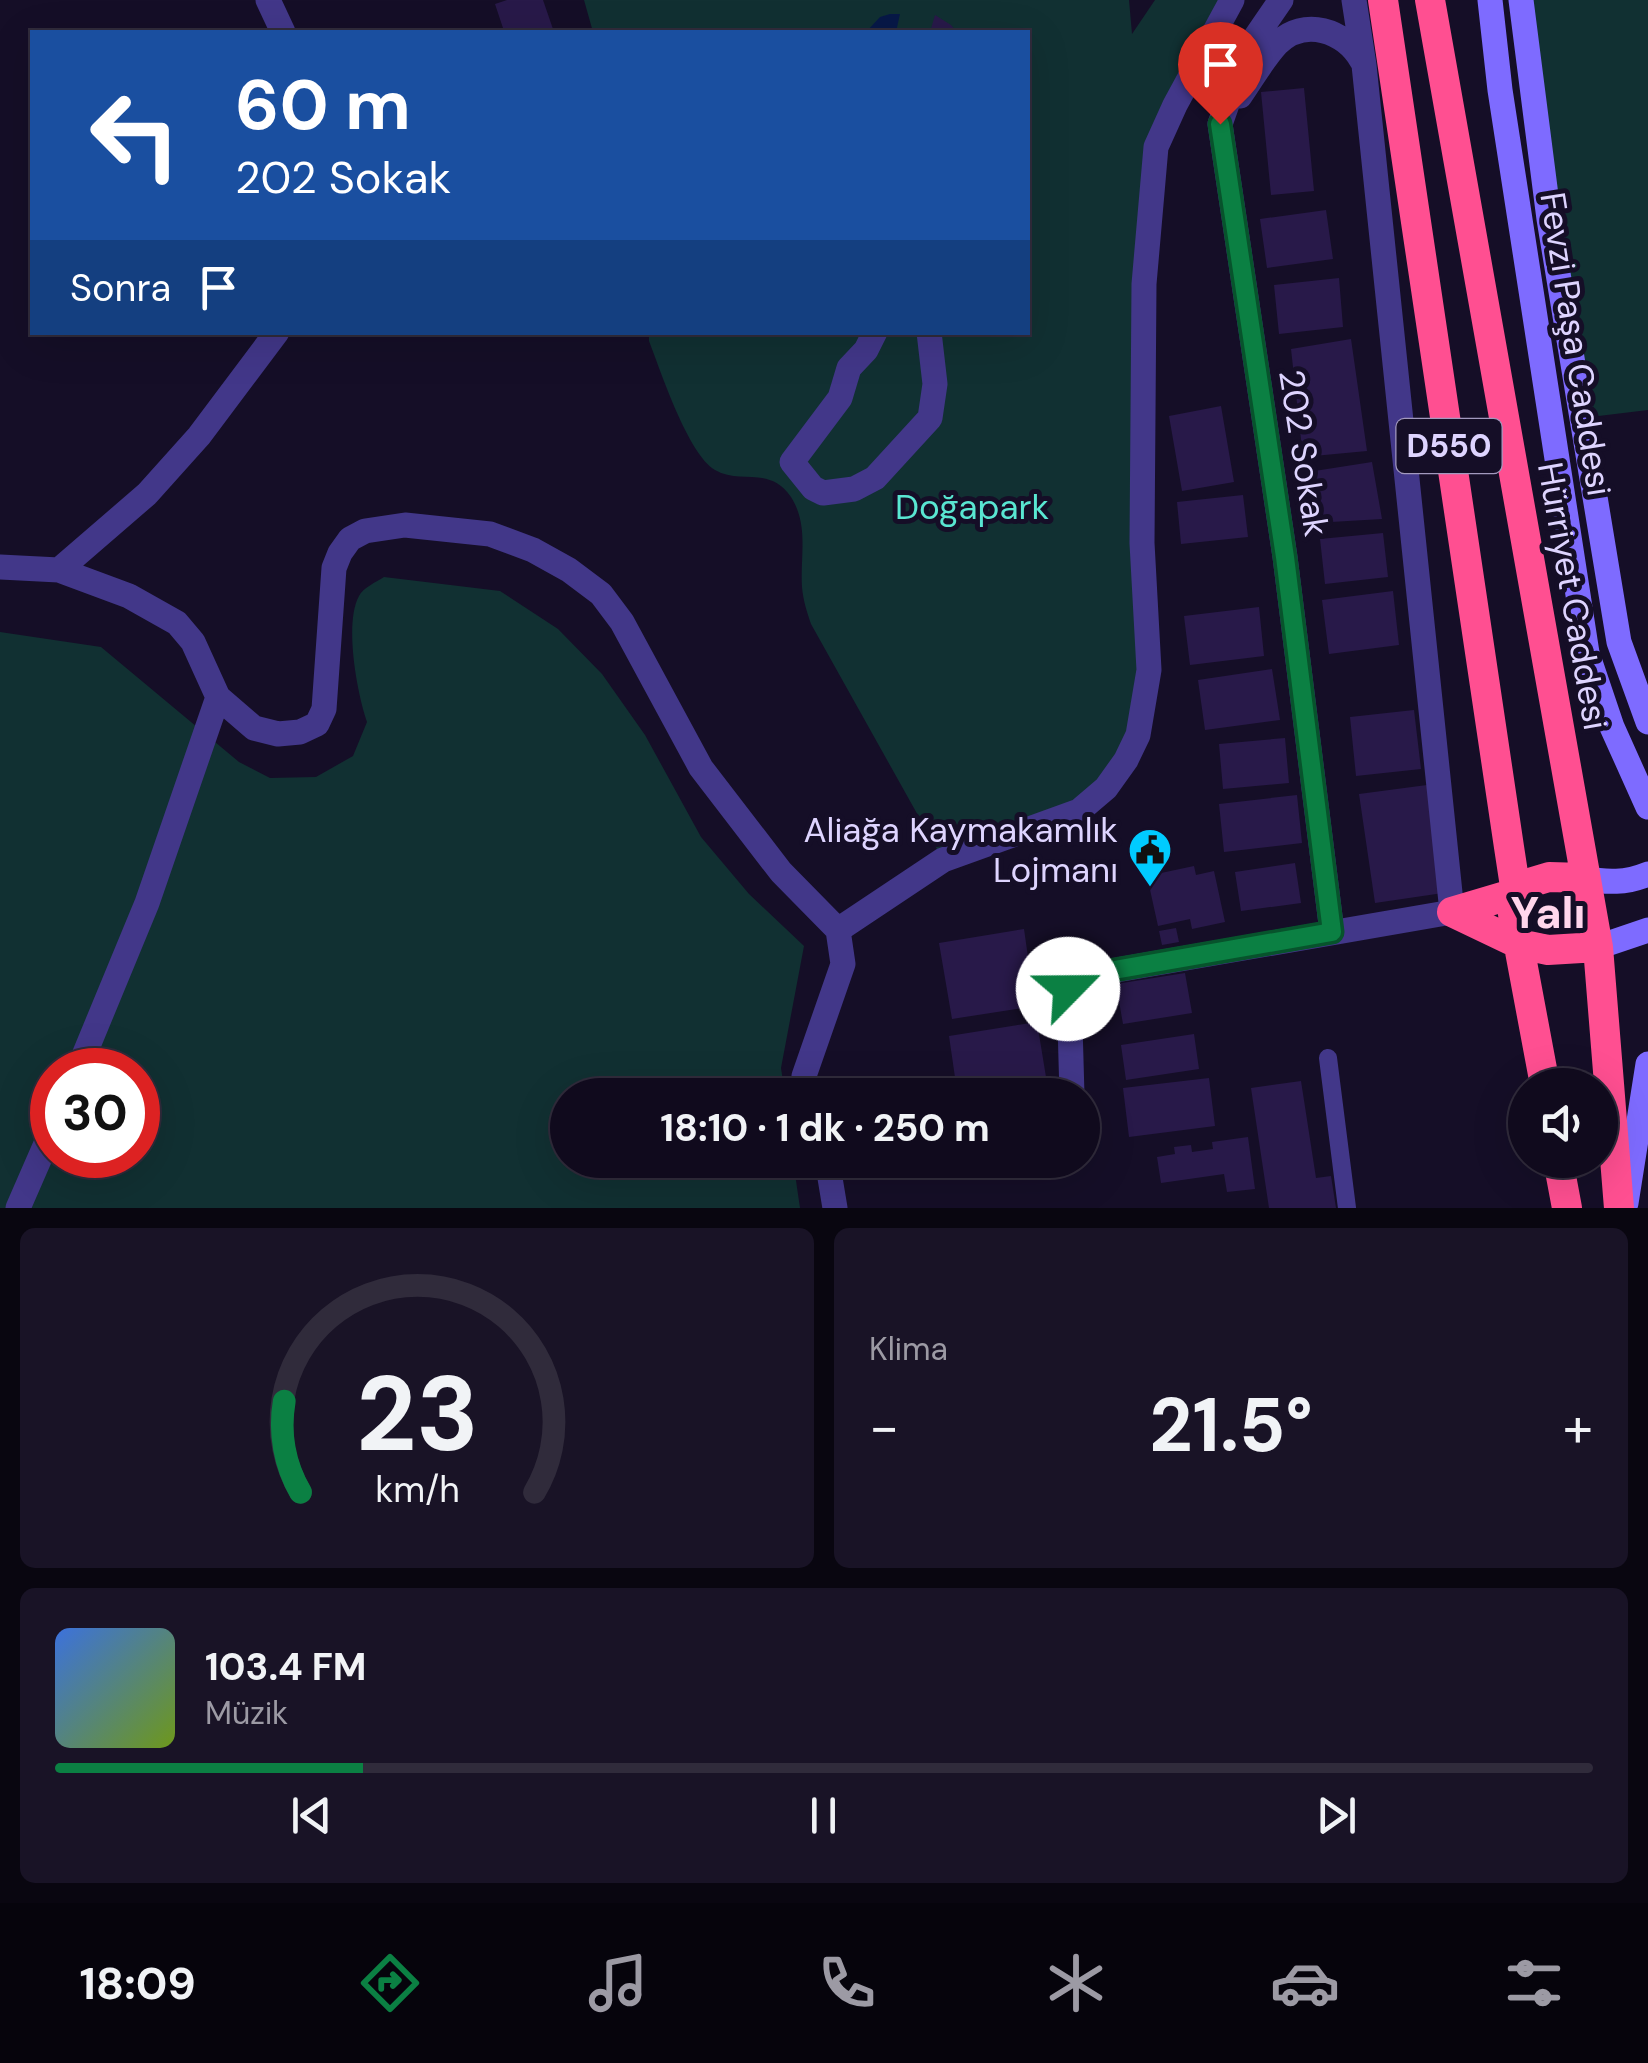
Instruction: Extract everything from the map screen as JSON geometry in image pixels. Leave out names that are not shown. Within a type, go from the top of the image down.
[{"type":"highway","name":"D550","points":[[1382,0],[1516,892],[1514,914],[1541,1068]]},
{"type":"highway","name":"Hürriyet Caddesi","points":[[1430,0],[1598,947],[1622,1208]]},
{"type":"highway","points":[[1452,912],[1548,878],[1584,878]]},
{"type":"highway","points":[[1452,912],[1519,944],[1548,950],[1598,947]]},
{"type":"highway","points":[[1561,1178],[1567,1208]]},
{"type":"street","points":[[268,0],[283,30]]},
{"type":"street","points":[[838,930],[942,860],[1080,812],[1106,788],[1138,735],[1149,670],[1142,544],[1144,284],[1156,146],[1232,0]]},
{"type":"street","name":"202 Sokak","points":[[1281,0],[1246,51],[1220,124],[1285,557],[1332,932]]},
{"type":"street","points":[[1071,1078],[1068,989],[1076,977],[1452,912],[1354,0]]},
{"type":"street","name":"Fevzi Paşa Caddesi","points":[[1490,0],[1500,90],[1587,652],[1612,726],[1648,807]]},
{"type":"street","name":"Fevzi Paşa Caddesi","points":[[1521,0],[1549,219],[1619,642],[1648,722]]},
{"type":"street","points":[[1220,124],[1277,44],[1292,34],[1326,30],[1343,38],[1364,65]]},
{"type":"street","points":[[59,570],[147,494],[199,436],[274,335]]},
{"type":"street","points":[[873,335],[866,350],[849,368],[840,398],[792,462],[813,488],[823,493],[854,490],[875,478],[930,418],[935,384],[929,335]]},
{"type":"street","points":[[0,567],[59,570],[129,596],[177,623],[193,642],[218,697],[254,728],[278,734],[300,732],[316,724],[324,709],[334,568],[350,539],[366,531],[405,525],[490,534],[533,550],[570,570],[601,594],[622,622],[701,768],[781,872],[838,930],[842,964],[804,1078]]},
{"type":"street","points":[[87,1048],[148,903],[218,697]]},
{"type":"street","points":[[1584,878],[1630,881],[1648,874]]},
{"type":"street","points":[[1598,947],[1648,930]]},
{"type":"street","points":[[1622,1208],[1648,1064]]},
{"type":"street","points":[[18,1208],[31,1178]]},
{"type":"street","points":[[830,1178],[835,1208]]},
{"type":"lane","points":[[1328,1058],[1347,1208]]},
{"type":"green space","name":"Doğapark","points":[[584,0],[1129,0],[1132,34],[1155,0],[1232,0],[1156,147],[1149,670],[1106,788],[943,860],[811,624],[802,587],[802,530],[791,497],[774,481],[725,474],[705,461],[676,411],[649,341],[649,335],[1030,335],[1030,30],[592,30]]},
{"type":"green space","points":[[1521,0],[1648,0],[1648,410],[1582,418]]},
{"type":"green space","points":[[384,577],[500,591],[558,629],[602,674],[645,735],[701,837],[749,894],[804,946],[781,1068],[782,1078],[550,1078],[550,1178],[796,1178],[800,1208],[0,1208],[0,632],[101,647],[239,762],[270,778],[316,777],[353,756],[367,722],[352,640],[355,608],[367,588]]},
{"type":"water","points":[[900,14],[896,30],[868,30],[880,17]]},
{"type":"building","points":[[543,0],[553,30],[498,30],[503,28],[495,4]]},
{"type":"building","points":[[935,15],[955,30],[931,30]]},
{"type":"building","points":[[1304,88],[1314,191],[1271,195],[1261,92]]},
{"type":"building","points":[[1326,210],[1333,259],[1267,268],[1260,219]]},
{"type":"building","points":[[1339,278],[1343,327],[1279,334],[1274,285]]},
{"type":"building","points":[[1351,339],[1367,451],[1303,457],[1291,349]]},
{"type":"building","points":[[1221,406],[1234,482],[1182,491],[1169,416]]},
{"type":"building","points":[[1372,462],[1382,519],[1314,523],[1308,472]]},
{"type":"building","points":[[1243,495],[1248,537],[1181,544],[1177,502]]},
{"type":"building","points":[[1383,533],[1388,577],[1325,584],[1320,539]]},
{"type":"building","points":[[1393,591],[1399,645],[1329,654],[1322,600]]},
{"type":"building","points":[[1259,607],[1264,656],[1190,665],[1184,616]]},
{"type":"building","points":[[1272,669],[1280,720],[1205,730],[1198,680]]},
{"type":"building","points":[[1414,710],[1421,769],[1356,776],[1350,717]]},
{"type":"building","points":[[1285,738],[1289,783],[1223,789],[1219,744]]},
{"type":"building","points":[[1427,785],[1443,893],[1375,903],[1359,794]]},
{"type":"building","points":[[1297,795],[1302,843],[1224,852],[1219,804]]},
{"type":"building","points":[[1295,863],[1301,903],[1241,911],[1235,872]]},
{"type":"building","name":"Aliağa Kaymakamlık Lojmanı","points":[[1194,866],[1196,875],[1214,871],[1225,922],[1192,929],[1190,919],[1158,926],[1147,876]]},
{"type":"building","points":[[1176,928],[1179,942],[1162,945],[1159,931]]},
{"type":"building","points":[[1024,929],[1035,1006],[952,1019],[939,943]]},
{"type":"building","points":[[1185,973],[1192,1013],[1123,1024],[1116,984]]},
{"type":"building","points":[[1037,1022],[1046,1077],[955,1078],[949,1036]]},
{"type":"building","points":[[1194,1034],[1199,1069],[1126,1080],[1121,1045]]},
{"type":"building","points":[[1209,1078],[1215,1126],[1129,1137],[1123,1088]]},
{"type":"building","points":[[1301,1081],[1316,1178],[1331,1176],[1336,1208],[1269,1208],[1251,1088]]},
{"type":"building","points":[[1248,1137],[1255,1189],[1227,1192],[1224,1174],[1161,1183],[1157,1157],[1175,1154],[1174,1147],[1191,1145],[1192,1152],[1213,1149],[1212,1142]]},
{"type":"place","name":"Aliağa Kaymakamlık Lojmanı","points":[[1150,888]]},
{"type":"district","name":"Yalı","points":[[1548,912]]},
{"type":"route","points":[[1068,989],[1072,980],[1080,976],[1332,932],[1285,557],[1220,124]]}]
